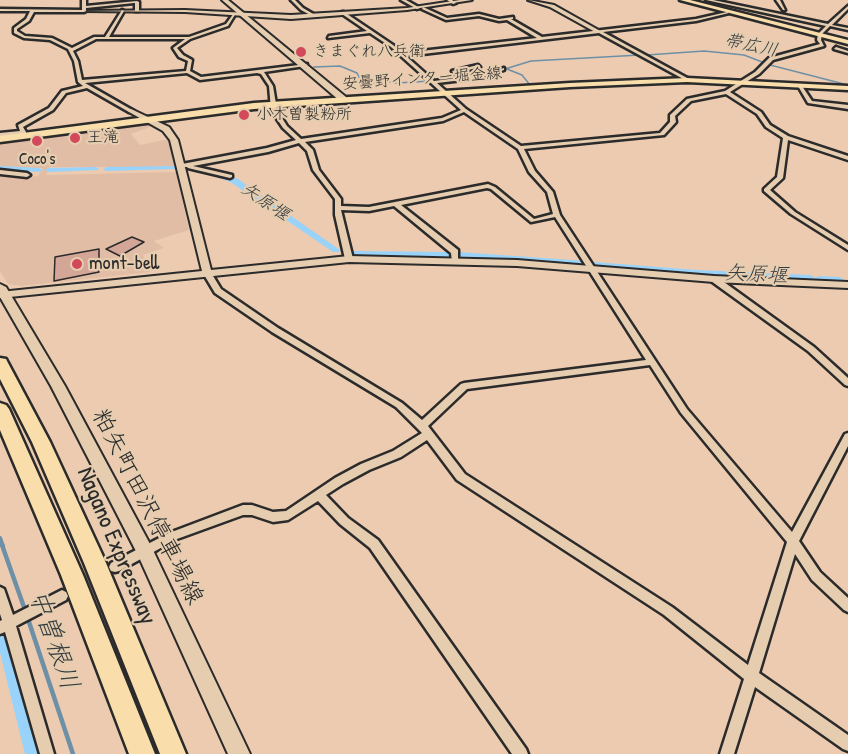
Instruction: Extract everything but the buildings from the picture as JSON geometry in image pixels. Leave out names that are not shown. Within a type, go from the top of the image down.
[{"type":"highway","name":"Nagano Expressway","points":[[0,363],[41,442],[95,563],[173,754]]},
{"type":"highway","points":[[0,409],[72,575],[142,754]]},
{"type":"main road","points":[[225,0],[343,99]]},
{"type":"main road","points":[[683,0],[848,42]]},
{"type":"main road","name":"安曇野インター堀金線","points":[[0,137],[273,104],[445,93],[687,80],[848,88]]},
{"type":"main road","name":"粕矢町田沢停車場線","points":[[2,292],[58,386],[145,551],[239,754]]},
{"type":"street","points":[[84,0],[84,9]]},
{"type":"street","points":[[294,0],[302,9],[313,15]]},
{"type":"street","points":[[403,0],[446,19],[479,15],[494,20],[510,18],[541,38]]},
{"type":"street","points":[[0,10],[84,9],[243,15],[313,15],[420,8],[451,1],[470,0]]},
{"type":"street","points":[[530,0],[552,6],[687,80]]},
{"type":"street","points":[[708,0],[848,29]]},
{"type":"street","points":[[778,0],[784,9]]},
{"type":"street","points":[[84,9],[136,2],[137,11]]},
{"type":"street","points":[[520,148],[662,134],[674,122],[672,116],[689,100],[726,92],[757,73],[771,59],[823,45],[819,40],[820,35],[848,7]]},
{"type":"street","points":[[33,10],[28,20],[15,28],[15,32],[24,37],[56,41],[72,50],[82,85],[147,119],[172,135],[182,166],[207,273],[218,291],[275,330],[399,405],[426,430],[461,477],[668,611],[751,676],[848,744]]},
{"type":"street","points":[[106,38],[122,11]]},
{"type":"street","points":[[343,13],[435,82],[464,110],[520,148],[532,172],[550,192],[557,215],[684,411],[793,541],[816,576],[848,606]]},
{"type":"street","points":[[401,55],[696,20],[727,13]]},
{"type":"street","points":[[188,72],[190,60],[181,56],[176,48],[189,38],[227,25],[235,14]]},
{"type":"street","points":[[839,15],[848,16]]},
{"type":"street","points":[[329,37],[371,32]]},
{"type":"street","points":[[72,50],[94,38],[189,38]]},
{"type":"street","points":[[836,48],[848,52]]},
{"type":"street","points":[[23,134],[20,126],[51,109],[64,92],[82,85],[188,72],[200,79],[304,65]]},
{"type":"street","points":[[461,80],[454,72],[478,66]]},
{"type":"street","points":[[435,82],[480,77],[502,69]]},
{"type":"street","points":[[259,72],[263,73],[271,86],[274,110],[285,127],[314,156],[316,170],[338,199],[348,259]]},
{"type":"street","points":[[800,87],[810,102],[848,107]]},
{"type":"street","points":[[726,92],[759,113],[768,126],[786,137],[848,158]]},
{"type":"street","points":[[182,166],[268,150],[300,141],[443,119],[464,110]]},
{"type":"street","points":[[786,137],[780,178],[766,190],[793,213],[848,248]]},
{"type":"street","points":[[182,166],[230,176]]},
{"type":"street","points":[[0,172],[27,175]]},
{"type":"street","points":[[338,208],[369,209],[397,205],[488,186],[533,221],[557,215]]},
{"type":"street","points":[[397,205],[455,252],[455,260]]},
{"type":"street","points":[[2,292],[348,259],[455,260],[714,279],[848,285]]},
{"type":"street","points":[[714,279],[812,349],[848,383]]},
{"type":"street","points":[[115,567],[172,536],[243,510],[252,510],[273,517],[288,515],[364,467],[397,453],[426,430],[464,386],[652,362]]},
{"type":"street","points":[[727,754],[793,541],[848,437]]},
{"type":"street","points":[[319,495],[344,521],[374,544],[521,754]]},
{"type":"street","points":[[0,593],[5,625],[47,754]]},
{"type":"street","points":[[5,625],[62,596]]},
{"type":"shaded area","points":[[143,123],[155,125],[131,134],[140,145],[169,139],[174,167],[50,167],[46,175],[176,172],[189,230],[154,241],[164,248],[143,255],[150,272],[21,286],[8,284],[0,271],[0,173],[23,178],[38,176],[43,168],[0,166],[0,143]]},
{"type":"waterway","name":"帯広川","points":[[647,55],[704,51],[744,55],[770,65],[848,85]]},
{"type":"waterway","name":"帯広川","points":[[505,69],[531,61],[640,55]]},
{"type":"waterway","points":[[314,67],[340,66],[357,73],[360,79],[375,84],[386,81],[396,83],[431,81]]},
{"type":"waterway","points":[[507,69],[522,75],[530,85]]},
{"type":"waterway","points":[[437,82],[446,91],[530,85]]},
{"type":"waterway","points":[[530,85],[561,84]]},
{"type":"waterway","name":"矢原堰","points":[[0,168],[39,170]]},
{"type":"waterway","name":"矢原堰","points":[[106,169],[174,168]]},
{"type":"waterway","name":"矢原堰","points":[[49,170],[96,169]]},
{"type":"waterway","name":"矢原堰","points":[[188,169],[217,174],[235,181],[336,250]]},
{"type":"waterway","name":"矢原堰","points":[[351,254],[451,255]]},
{"type":"waterway","name":"矢原堰","points":[[459,255],[586,264]]},
{"type":"waterway","name":"矢原堰","points":[[594,265],[694,272]]},
{"type":"waterway","name":"矢原堰","points":[[700,272],[811,278]]},
{"type":"waterway","name":"矢原堰","points":[[819,279],[840,280]]},
{"type":"waterway","name":"中曽根川","points":[[0,538],[3,546]]},
{"type":"waterway","name":"中曽根川","points":[[2,545],[25,610]]},
{"type":"waterway","name":"中曽根川","points":[[27,616],[73,754]]},
{"type":"waterway","points":[[3,635],[33,754]]},
{"type":"tunnel","points":[[62,596],[115,567]]},
{"type":"place","name":"きまぐれ八兵衛","points":[[301,52]]},
{"type":"place","name":"小木曽製粉所","points":[[244,115]]},
{"type":"place","name":"王滝","points":[[75,138]]},
{"type":"place","name":"Coco's","points":[[37,141]]},
{"type":"place","name":"mont-bell","points":[[77,264]]}]
